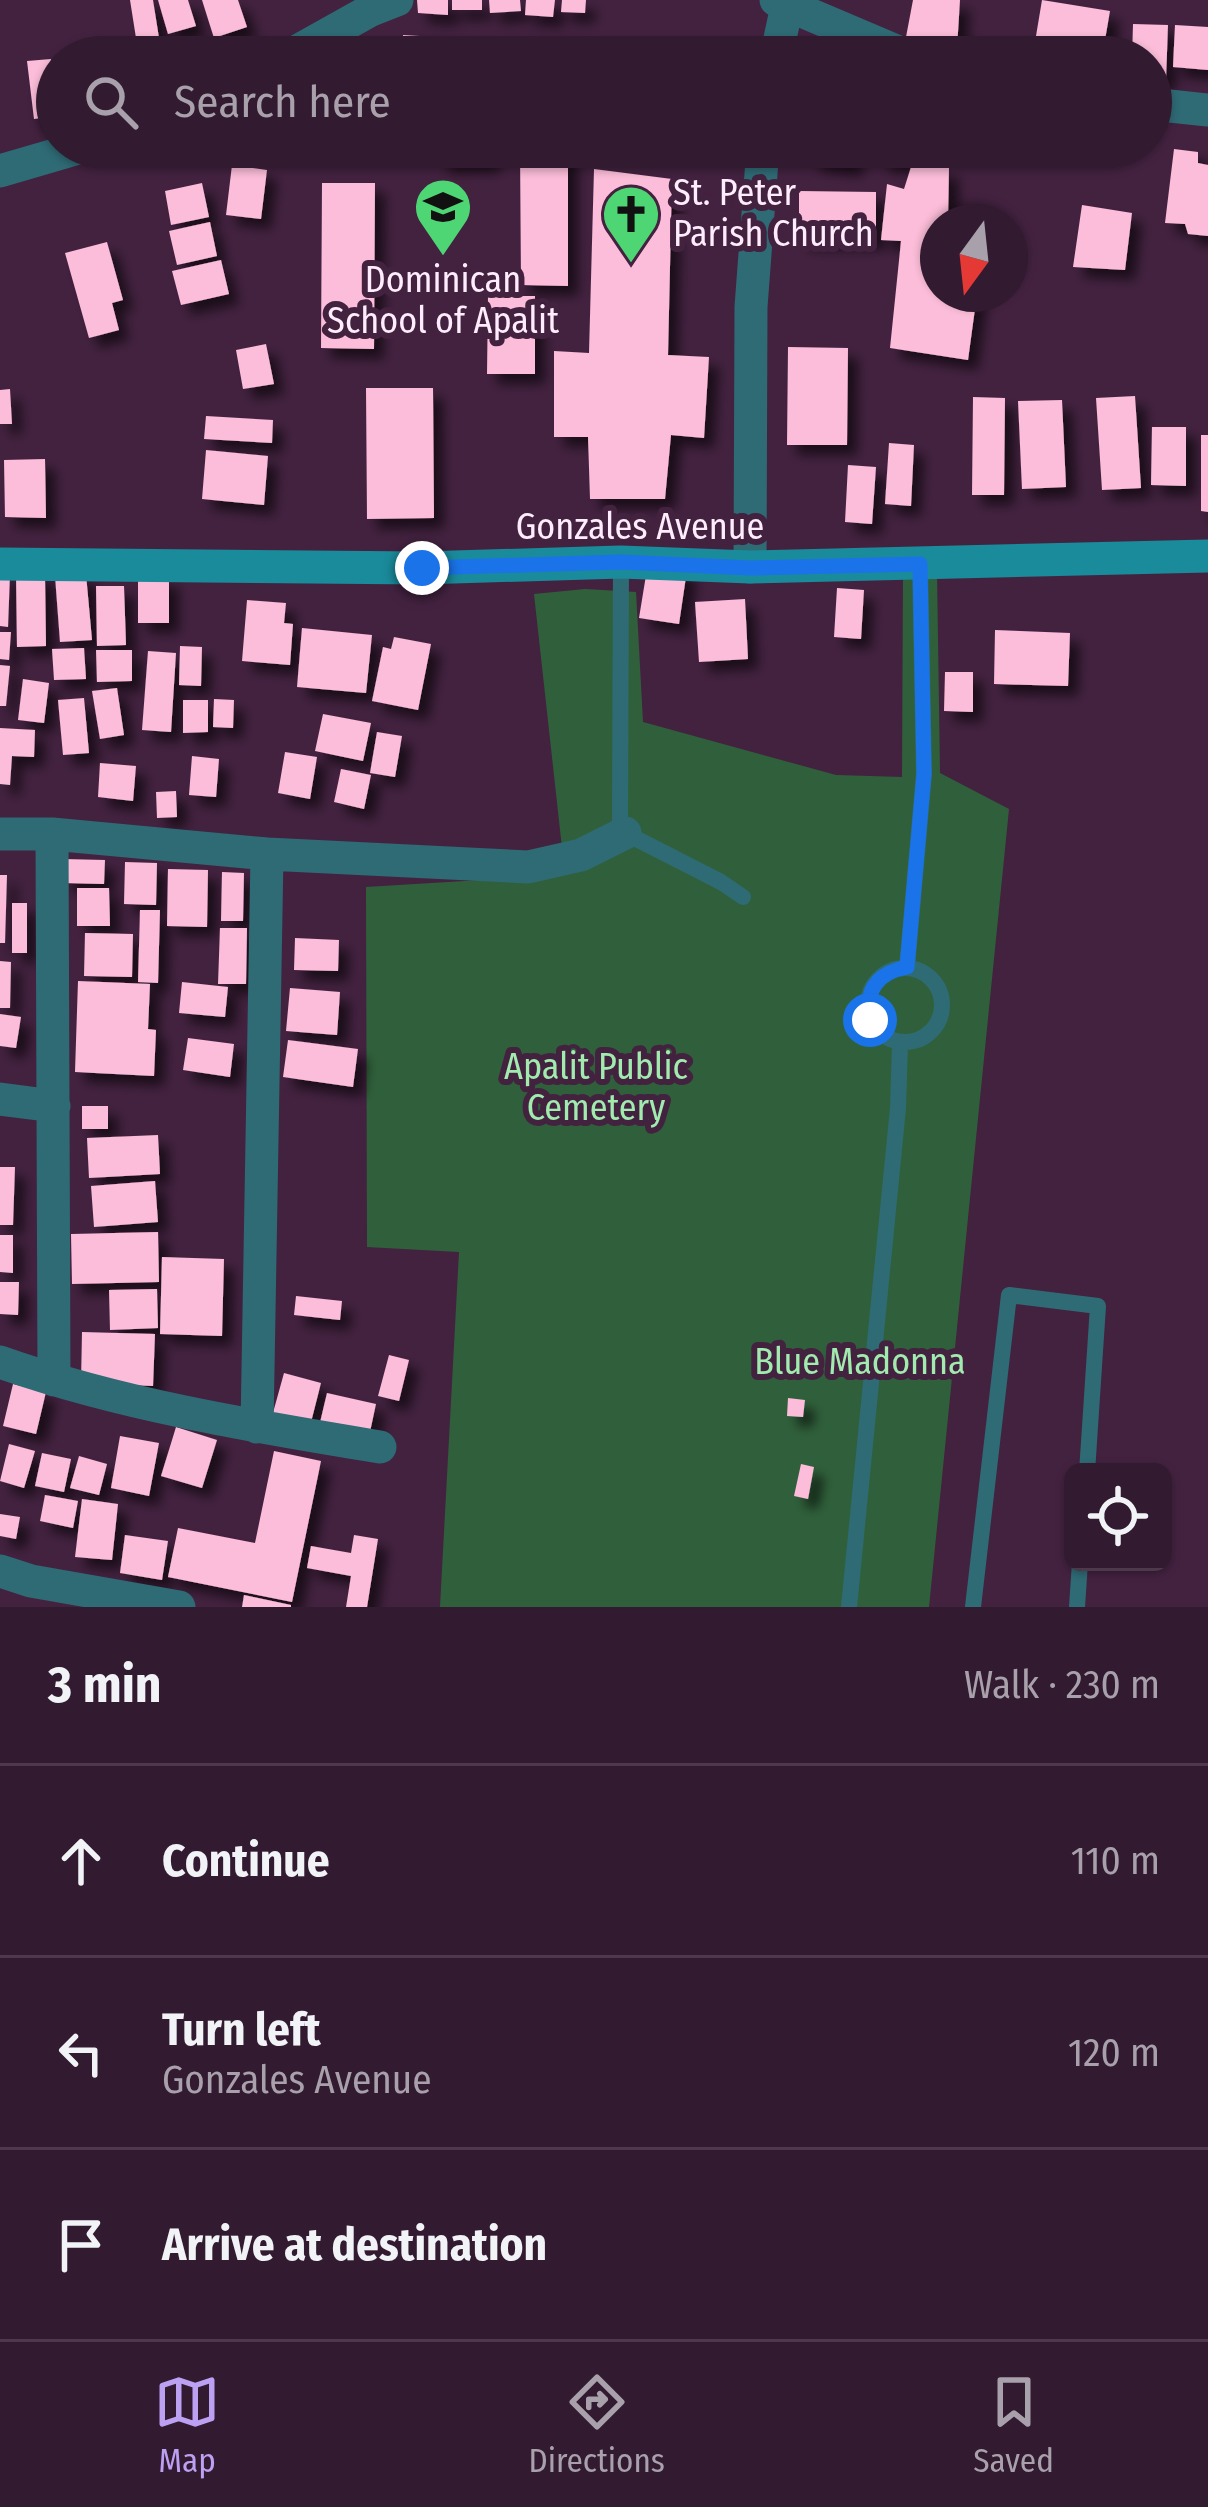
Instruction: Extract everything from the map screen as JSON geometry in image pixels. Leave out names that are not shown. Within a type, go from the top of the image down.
[{"type":"main road","name":"Gonzales Avenue","points":[[0,564],[422,568],[621,562],[750,568],[1208,556]]},
{"type":"street","points":[[324,36],[397,0]]},
{"type":"street","points":[[778,36],[781,3],[860,36]]},
{"type":"street","points":[[1172,106],[1208,110]]},
{"type":"street","points":[[0,171],[36,160]]},
{"type":"street","points":[[750,568],[752,307],[762,168]]},
{"type":"street","points":[[0,834],[528,867],[581,855],[625,833]]},
{"type":"street","points":[[52,834],[54,1380]]},
{"type":"street","points":[[257,1427],[267,854]]},
{"type":"street","points":[[0,1099],[54,1106]]},
{"type":"street","points":[[0,1362],[54,1380],[257,1427],[380,1447]]},
{"type":"street","points":[[0,1571],[31,1581],[179,1607]]},
{"type":"lane","points":[[621,562],[620,825],[625,833],[743,897]]},
{"type":"lane","points":[[907,967],[924,774],[920,564]]},
{"type":"lane","points":[[907,967],[930,976],[943,997],[941,1021],[924,1039],[900,1043],[882,1035],[870,1020],[867,1001],[874,983],[888,971],[907,967]]},
{"type":"lane","points":[[849,1607],[898,1108],[900,1043]]},
{"type":"lane","points":[[973,1607],[1010,1295],[1098,1306],[1088,1463]]},
{"type":"lane","points":[[1077,1607],[1079,1571]]},
{"type":"green space","name":"Apalit Public Cemetery","points":[[937,572],[940,773],[1009,809],[929,1607],[440,1607],[459,1252],[367,1247],[366,887],[565,875],[534,594],[585,589],[636,592],[643,722],[836,775],[902,777],[903,574]]},
{"type":"building","points":[[130,0],[153,0],[159,36],[136,36]]},
{"type":"building","points":[[158,0],[188,0],[196,26],[168,34]]},
{"type":"building","points":[[202,0],[238,0],[247,27],[213,36]]},
{"type":"building","points":[[417,0],[448,0],[448,15],[418,13]]},
{"type":"building","points":[[452,0],[482,0],[482,10],[452,10]]},
{"type":"building","points":[[489,0],[520,0],[521,11],[490,13]]},
{"type":"building","points":[[526,0],[555,0],[553,17],[525,15]]},
{"type":"building","points":[[562,0],[586,0],[585,13],[561,12]]},
{"type":"building","points":[[913,0],[960,0],[958,36],[906,36]]},
{"type":"building","points":[[1042,0],[1110,11],[1106,36],[1036,36]]},
{"type":"building","points":[[1133,24],[1168,25],[1168,36],[1133,36]]},
{"type":"building","points":[[1175,25],[1208,27],[1208,70],[1173,67]]},
{"type":"building","points":[[36,60],[36,119],[34,119],[27,61]]},
{"type":"building","points":[[1174,149],[1198,152],[1198,163],[1208,165],[1208,236],[1188,234],[1185,224],[1165,223]]},
{"type":"building","points":[[232,168],[267,170],[261,219],[226,215]]},
{"type":"building","points":[[520,168],[568,168],[568,286],[521,285]]},
{"type":"building","points":[[911,168],[949,168],[948,204],[920,204],[920,312],[975,312],[968,360],[890,348],[901,241],[881,240],[887,184],[904,189]]},
{"type":"building","name":"St. Peter Parish Church","points":[[594,169],[672,179],[668,355],[709,357],[704,438],[671,435],[665,499],[590,499],[588,437],[554,437],[554,351],[589,353]]},
{"type":"building","points":[[202,183],[209,217],[171,225],[165,191]]},
{"type":"building","points":[[322,183],[375,183],[374,349],[321,348]]},
{"type":"building","points":[[799,191],[876,192],[876,240],[799,240]]},
{"type":"building","points":[[1082,205],[1132,213],[1125,270],[1073,267]]},
{"type":"building","points":[[210,222],[217,256],[177,265],[169,231]]},
{"type":"building","points":[[107,242],[123,300],[112,303],[119,330],[89,338],[65,253]]},
{"type":"building","points":[[221,260],[229,294],[181,305],[172,271]]},
{"type":"building","points":[[488,296],[535,296],[535,374],[487,374]]},
{"type":"building","points":[[266,344],[274,384],[243,389],[236,350]]},
{"type":"building","points":[[788,347],[848,348],[847,445],[787,445]]},
{"type":"building","points":[[366,388],[433,388],[434,518],[367,519]]},
{"type":"building","points":[[10,389],[12,424],[0,424],[0,390]]},
{"type":"building","points":[[1135,396],[1141,488],[1102,490],[1096,398]]},
{"type":"building","points":[[973,397],[1005,398],[1004,495],[972,495]]},
{"type":"building","points":[[1062,400],[1066,487],[1022,489],[1018,401]]},
{"type":"building","points":[[206,416],[273,420],[272,443],[204,439]]},
{"type":"building","points":[[1152,427],[1186,427],[1186,486],[1151,485]]},
{"type":"building","points":[[1201,435],[1208,435],[1208,512],[1201,511]]},
{"type":"building","points":[[889,443],[914,445],[911,506],[885,504]]},
{"type":"building","points":[[206,450],[268,456],[264,505],[202,499]]},
{"type":"building","points":[[45,459],[46,518],[5,517],[4,460]]},
{"type":"building","points":[[848,465],[876,467],[872,524],[845,522]]},
{"type":"building","points":[[648,563],[687,570],[679,624],[639,618]]},
{"type":"building","points":[[0,573],[10,574],[8,627],[0,626]]},
{"type":"building","points":[[16,574],[45,574],[46,646],[17,647]]},
{"type":"building","points":[[86,574],[92,640],[60,642],[55,576]]},
{"type":"building","points":[[138,577],[169,577],[169,623],[138,623]]},
{"type":"building","points":[[96,586],[124,586],[126,645],[97,646]]},
{"type":"building","points":[[837,588],[864,590],[861,639],[834,637]]},
{"type":"building","points":[[745,599],[748,659],[699,662],[695,602]]},
{"type":"building","points":[[247,600],[286,603],[284,623],[293,624],[290,665],[242,661]]},
{"type":"building","points":[[302,628],[372,635],[366,693],[297,687]]},
{"type":"building","points":[[995,630],[1070,633],[1068,686],[994,684]]},
{"type":"building","points":[[0,632],[11,632],[9,660],[0,659]]},
{"type":"building","points":[[394,637],[431,644],[418,710],[372,701],[383,647],[391,649]]},
{"type":"building","points":[[180,646],[202,647],[201,686],[179,685]]},
{"type":"building","points":[[84,648],[86,679],[54,680],[52,649]]},
{"type":"building","points":[[96,650],[132,650],[132,681],[97,682]]},
{"type":"building","points":[[148,651],[176,653],[171,732],[142,730]]},
{"type":"building","points":[[0,665],[10,666],[6,706],[0,706]]},
{"type":"building","points":[[945,672],[973,672],[973,712],[944,711]]},
{"type":"building","points":[[23,679],[49,683],[44,723],[18,720]]},
{"type":"building","points":[[117,688],[124,735],[100,739],[92,691]]},
{"type":"building","points":[[84,698],[89,753],[63,755],[58,700]]},
{"type":"building","points":[[214,699],[234,700],[233,728],[213,727]]},
{"type":"building","points":[[183,700],[208,700],[208,732],[183,733]]},
{"type":"building","points":[[323,714],[371,723],[363,761],[315,751]]},
{"type":"building","points":[[0,728],[35,730],[34,757],[12,756],[10,785],[0,784]]},
{"type":"building","points":[[377,732],[402,736],[395,777],[370,773]]},
{"type":"building","points":[[285,752],[317,757],[310,799],[278,793]]},
{"type":"building","points":[[192,756],[219,759],[216,797],[189,795]]},
{"type":"building","points":[[100,763],[136,766],[133,801],[98,797]]},
{"type":"building","points":[[341,769],[371,775],[364,809],[334,802]]},
{"type":"building","points":[[176,791],[177,817],[157,818],[156,792]]},
{"type":"building","points":[[63,859],[105,860],[104,884],[62,883]]},
{"type":"building","points":[[125,862],[157,863],[156,905],[124,904]]},
{"type":"building","points":[[168,869],[208,870],[207,927],[167,926]]},
{"type":"building","points":[[222,872],[244,873],[243,921],[221,921]]},
{"type":"building","points":[[0,875],[7,875],[5,943],[0,943]]},
{"type":"building","points":[[77,888],[109,888],[110,926],[77,926]]},
{"type":"building","points":[[12,903],[27,903],[27,953],[12,953]]},
{"type":"building","points":[[140,910],[160,910],[158,983],[138,982]]},
{"type":"building","points":[[220,928],[247,928],[246,984],[218,984]]},
{"type":"building","points":[[85,933],[133,934],[132,977],[84,976]]},
{"type":"building","points":[[295,938],[339,940],[338,971],[294,970]]},
{"type":"building","points":[[0,961],[11,962],[10,1008],[0,1008]]},
{"type":"building","points":[[78,981],[150,984],[148,1029],[156,1030],[154,1076],[75,1072]]},
{"type":"building","points":[[182,982],[228,987],[225,1017],[179,1013]]},
{"type":"building","points":[[290,988],[340,992],[337,1035],[286,1031]]},
{"type":"building","points":[[0,1014],[21,1017],[16,1048],[0,1046]]},
{"type":"building","points":[[188,1038],[234,1044],[230,1077],[183,1070]]},
{"type":"building","points":[[288,1040],[358,1049],[353,1087],[283,1077]]},
{"type":"building","points":[[82,1106],[108,1106],[108,1129],[82,1129]]},
{"type":"building","points":[[158,1135],[160,1174],[89,1178],[87,1138]]},
{"type":"building","points":[[0,1167],[15,1167],[13,1225],[0,1225]]},
{"type":"building","points":[[155,1181],[158,1222],[94,1227],[91,1186]]},
{"type":"building","points":[[158,1232],[159,1282],[72,1284],[71,1234]]},
{"type":"building","points":[[0,1235],[13,1235],[13,1273],[0,1272]]},
{"type":"building","points":[[162,1257],[224,1259],[222,1336],[160,1334]]},
{"type":"building","points":[[0,1282],[19,1282],[18,1315],[0,1314]]},
{"type":"building","points":[[157,1289],[158,1328],[110,1330],[109,1290]]},
{"type":"building","points":[[296,1296],[342,1301],[340,1320],[294,1315]]},
{"type":"building","points":[[82,1332],[155,1334],[153,1386],[81,1383]]},
{"type":"building","points":[[389,1355],[409,1360],[399,1401],[378,1396]]},
{"type":"building","points":[[284,1373],[321,1383],[309,1430],[271,1420]]},
{"type":"building","points":[[13,1384],[46,1392],[36,1434],[3,1426]]},
{"type":"building","points":[[327,1393],[376,1404],[368,1441],[318,1431]]},
{"type":"building","points":[[788,1398],[805,1400],[803,1417],[787,1416]]},
{"type":"building","points":[[176,1427],[217,1440],[202,1488],[161,1476]]},
{"type":"building","points":[[120,1436],[159,1443],[149,1496],[111,1488]]},
{"type":"building","points":[[9,1444],[35,1451],[24,1488],[0,1481]]},
{"type":"building","points":[[274,1451],[321,1461],[292,1602],[168,1577],[178,1528],[255,1543]]},
{"type":"building","points":[[42,1453],[71,1459],[64,1492],[35,1486]]},
{"type":"building","points":[[79,1456],[107,1464],[99,1495],[70,1488]]},
{"type":"building","points":[[801,1464],[814,1467],[808,1499],[794,1496]]},
{"type":"building","points":[[45,1495],[78,1501],[73,1528],[40,1521]]},
{"type":"building","points":[[82,1499],[118,1504],[112,1560],[75,1557]]},
{"type":"building","points":[[0,1514],[20,1517],[16,1539],[0,1536]]},
{"type":"building","points":[[125,1535],[168,1541],[162,1580],[120,1573]]},
{"type":"building","points":[[354,1535],[378,1539],[367,1607],[346,1607],[351,1576],[307,1568],[311,1546],[351,1553]]},
{"type":"building","points":[[244,1595],[291,1605],[291,1607],[242,1607]]},
{"type":"place","name":"Dominican School of Apalit","points":[[443,258]]},
{"type":"place","name":"St. Peter Parish Church","points":[[631,265]]},
{"type":"route","points":[[422,568],[621,562],[750,568],[920,564],[924,774],[907,967],[888,971],[874,983],[867,1001],[870,1020]]},
{"type":"park label","name":"Blue Madonna","points":[[860,1362]]}]
